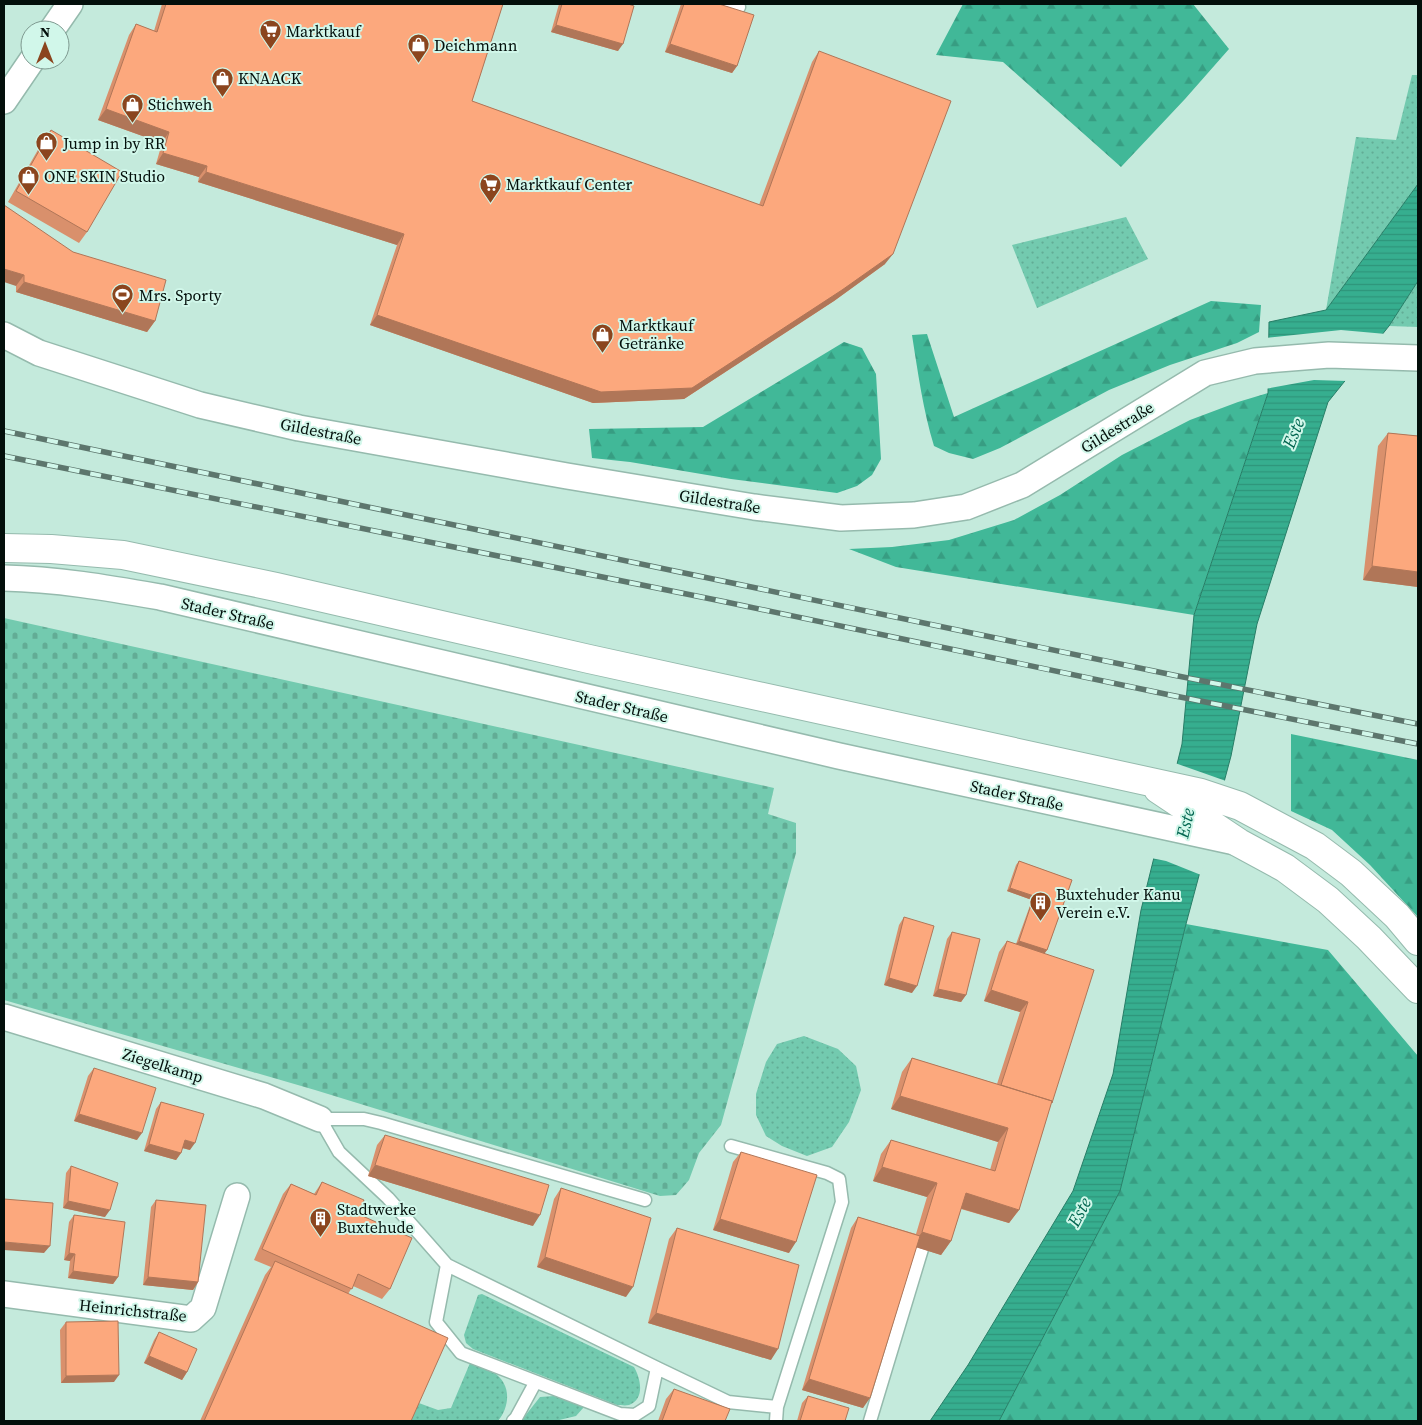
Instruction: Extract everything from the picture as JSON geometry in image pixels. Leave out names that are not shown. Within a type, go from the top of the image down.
[{"type":"street","points":[[59,20],[70,4]]},
{"type":"street","points":[[4,101],[25,70]]},
{"type":"street","name":"Gildestraße","points":[[4,335],[39,353],[191,402],[299,428],[576,477],[841,518],[914,515],[966,506],[1022,485],[1205,373],[1255,361],[1329,354],[1418,358]]},
{"type":"street","points":[[4,548],[123,554],[1201,793],[1240,806],[1315,846],[1351,873],[1396,916],[1418,941]]},
{"type":"street","name":"Stader Straße","points":[[4,578],[28,578],[86,584],[160,597],[839,756],[1239,843]]},
{"type":"street","points":[[1144,780],[1239,843],[1285,868],[1328,900],[1369,938],[1418,989]]},
{"type":"street","name":"Ziegelkamp","points":[[4,1017],[264,1096],[320,1119]]},
{"type":"street","name":"Heinrichstraße","points":[[4,1294],[191,1319],[203,1308],[237,1196]]},
{"type":"lane","points":[[645,1200],[381,1122],[364,1119],[320,1119],[339,1152],[388,1198],[447,1265],[728,1402],[776,1407]]},
{"type":"lane","points":[[731,1146],[828,1173],[839,1178],[842,1202],[776,1407],[776,1421]]},
{"type":"lane","points":[[870,1421],[922,1249]]},
{"type":"lane","points":[[447,1265],[436,1322],[461,1353],[620,1414],[635,1418],[648,1406],[657,1368]]},
{"type":"lane","points":[[513,1421],[535,1382]]},
{"type":"green space","points":[[963,4],[1193,4],[1229,49],[1121,167],[1003,62],[936,55]]},
{"type":"green space","points":[[1412,75],[1418,75],[1418,184],[1326,310],[1356,137],[1396,140]]},
{"type":"green space","points":[[1126,217],[1148,259],[1037,308],[1012,245]]},
{"type":"green space","points":[[1418,281],[1418,327],[1389,326]]},
{"type":"green space","points":[[1211,301],[1261,305],[1259,332],[1237,343],[1170,365],[1109,390],[1000,448],[973,459],[949,453],[934,446],[924,405],[912,335],[927,334],[954,417]]},
{"type":"green space","points":[[844,342],[862,348],[876,374],[881,459],[872,475],[857,486],[837,493],[592,458],[589,429],[703,427]]},
{"type":"green space","points":[[1268,393],[1194,615],[896,567],[849,549],[892,547],[949,540],[1014,520],[1060,495],[1122,455],[1190,420]]},
{"type":"green space","points":[[4,618],[774,788],[768,814],[796,823],[796,853],[721,1125],[699,1153],[689,1180],[676,1195],[660,1196],[315,1090],[4,1000]]},
{"type":"green space","points":[[1291,734],[1418,760],[1418,917],[1370,865],[1332,830],[1291,811]]},
{"type":"green space","points":[[1186,924],[1328,950],[1418,1056],[1418,1421],[999,1421],[1120,1191]]},
{"type":"green space","points":[[804,1036],[838,1049],[856,1066],[861,1090],[849,1122],[832,1147],[807,1156],[782,1146],[766,1136],[756,1115],[756,1094],[766,1062],[777,1044]]},
{"type":"green space","points":[[482,1294],[634,1367],[640,1383],[638,1398],[629,1405],[617,1405],[473,1349],[466,1343],[464,1335],[478,1295]]},
{"type":"green space","points":[[470,1363],[491,1371],[499,1377],[506,1389],[507,1402],[498,1421],[408,1421],[416,1402],[438,1410],[451,1408]]},
{"type":"green space","points":[[554,1396],[584,1407],[576,1416],[555,1421],[521,1421],[540,1397]]},
{"type":"water","name":"Este","points":[[1418,184],[1418,281],[1389,326],[1328,402],[1257,624],[1231,756],[1186,924],[1120,1191],[999,1421],[930,1421],[968,1365],[1073,1191],[1113,1074],[1141,910],[1182,744],[1194,615],[1268,393],[1269,322],[1326,310]]},
{"type":"pier","points":[[1341,330],[1386,334],[1347,381],[1314,380],[1265,389],[1266,338]]},
{"type":"pier","points":[[1175,763],[1226,781],[1201,875],[1166,861],[1151,858]]},
{"type":"building","name":"Marktkauf Center","points":[[166,4],[503,4],[472,101],[763,206],[819,51],[951,101],[893,254],[842,290],[692,388],[601,392],[377,315],[404,234],[206,172],[207,166],[163,153],[169,132],[106,109],[136,24],[157,32]]},
{"type":"building","points":[[562,4],[628,4],[634,6],[623,44],[556,25]]},
{"type":"building","points":[[684,4],[719,4],[754,15],[737,66],[670,44]]},
{"type":"building","points":[[51,130],[122,172],[87,232],[16,191]]},
{"type":"building","points":[[4,205],[73,252],[166,280],[155,321],[24,282],[24,275],[4,269]]},
{"type":"building","points":[[1388,433],[1418,436],[1418,572],[1372,566]]},
{"type":"building","name":"Buxtehuder Kanu Verein e.V.","points":[[1019,861],[1072,880],[1047,950],[1019,941],[1034,896],[1010,888]]},
{"type":"building","points":[[904,917],[934,926],[917,986],[889,978]]},
{"type":"building","points":[[952,932],[980,939],[966,995],[938,989]]},
{"type":"building","points":[[1007,941],[1094,970],[1052,1103],[1052,1101],[1001,1085],[1028,1002],[991,990]]},
{"type":"building","points":[[912,1058],[1052,1101],[1019,1210],[966,1193],[951,1241],[922,1232],[937,1183],[882,1167],[891,1140],[995,1171],[1008,1128],[900,1096]]},
{"type":"building","points":[[94,1068],[156,1088],[142,1133],[79,1114]]},
{"type":"building","points":[[161,1102],[204,1114],[195,1143],[185,1140],[181,1153],[149,1144]]},
{"type":"building","points":[[385,1135],[549,1185],[540,1215],[375,1165]]},
{"type":"building","points":[[741,1152],[817,1175],[796,1242],[720,1219]]},
{"type":"building","points":[[71,1166],[118,1183],[110,1210],[68,1201]]},
{"type":"building","name":"Stadtwerke Buxtehude","points":[[322,1182],[364,1200],[358,1214],[412,1238],[390,1289],[358,1274],[352,1289],[262,1249],[291,1184],[316,1195]]},
{"type":"building","points":[[561,1188],[651,1218],[633,1287],[545,1257]]},
{"type":"building","points":[[4,1199],[53,1203],[50,1246],[4,1242]]},
{"type":"building","points":[[156,1200],[206,1205],[198,1282],[148,1277]]},
{"type":"building","points":[[74,1215],[125,1222],[118,1277],[73,1271],[75,1254],[69,1253]]},
{"type":"building","points":[[858,1217],[920,1236],[870,1398],[809,1379]]},
{"type":"building","points":[[677,1228],[799,1265],[778,1349],[656,1313]]},
{"type":"building","points":[[275,1261],[448,1338],[411,1421],[204,1421]]},
{"type":"building","points":[[118,1321],[119,1375],[66,1376],[66,1322]]},
{"type":"building","points":[[159,1332],[197,1349],[187,1372],[149,1356]]},
{"type":"building","points":[[674,1389],[730,1409],[725,1421],[662,1421]]},
{"type":"building","points":[[808,1396],[849,1408],[845,1421],[800,1421]]},
{"type":"railway","points":[[4,431],[1173,675],[1418,724]]},
{"type":"railway","points":[[4,456],[1418,744]]},
{"type":"place","name":"Marktkauf","points":[[270,50]]},
{"type":"place","name":"Deichmann","points":[[418,64]]},
{"type":"place","name":"KNAACK","points":[[222,97]]},
{"type":"place","name":"Stichweh","points":[[132,123]]},
{"type":"place","name":"Jump in by RR","points":[[47,162]]},
{"type":"place","name":"ONE SKIN Studio","points":[[28,195]]},
{"type":"place","name":"Marktkauf Center","points":[[490,203]]},
{"type":"place","name":"Mrs. Sporty","points":[[123,314]]},
{"type":"place","name":"Marktkauf Getränke","points":[[603,353]]},
{"type":"place","name":"Buxtehuder Kanu Verein e.V.","points":[[1040,922]]},
{"type":"place","name":"Stadtwerke Buxtehude","points":[[321,1237]]}]
